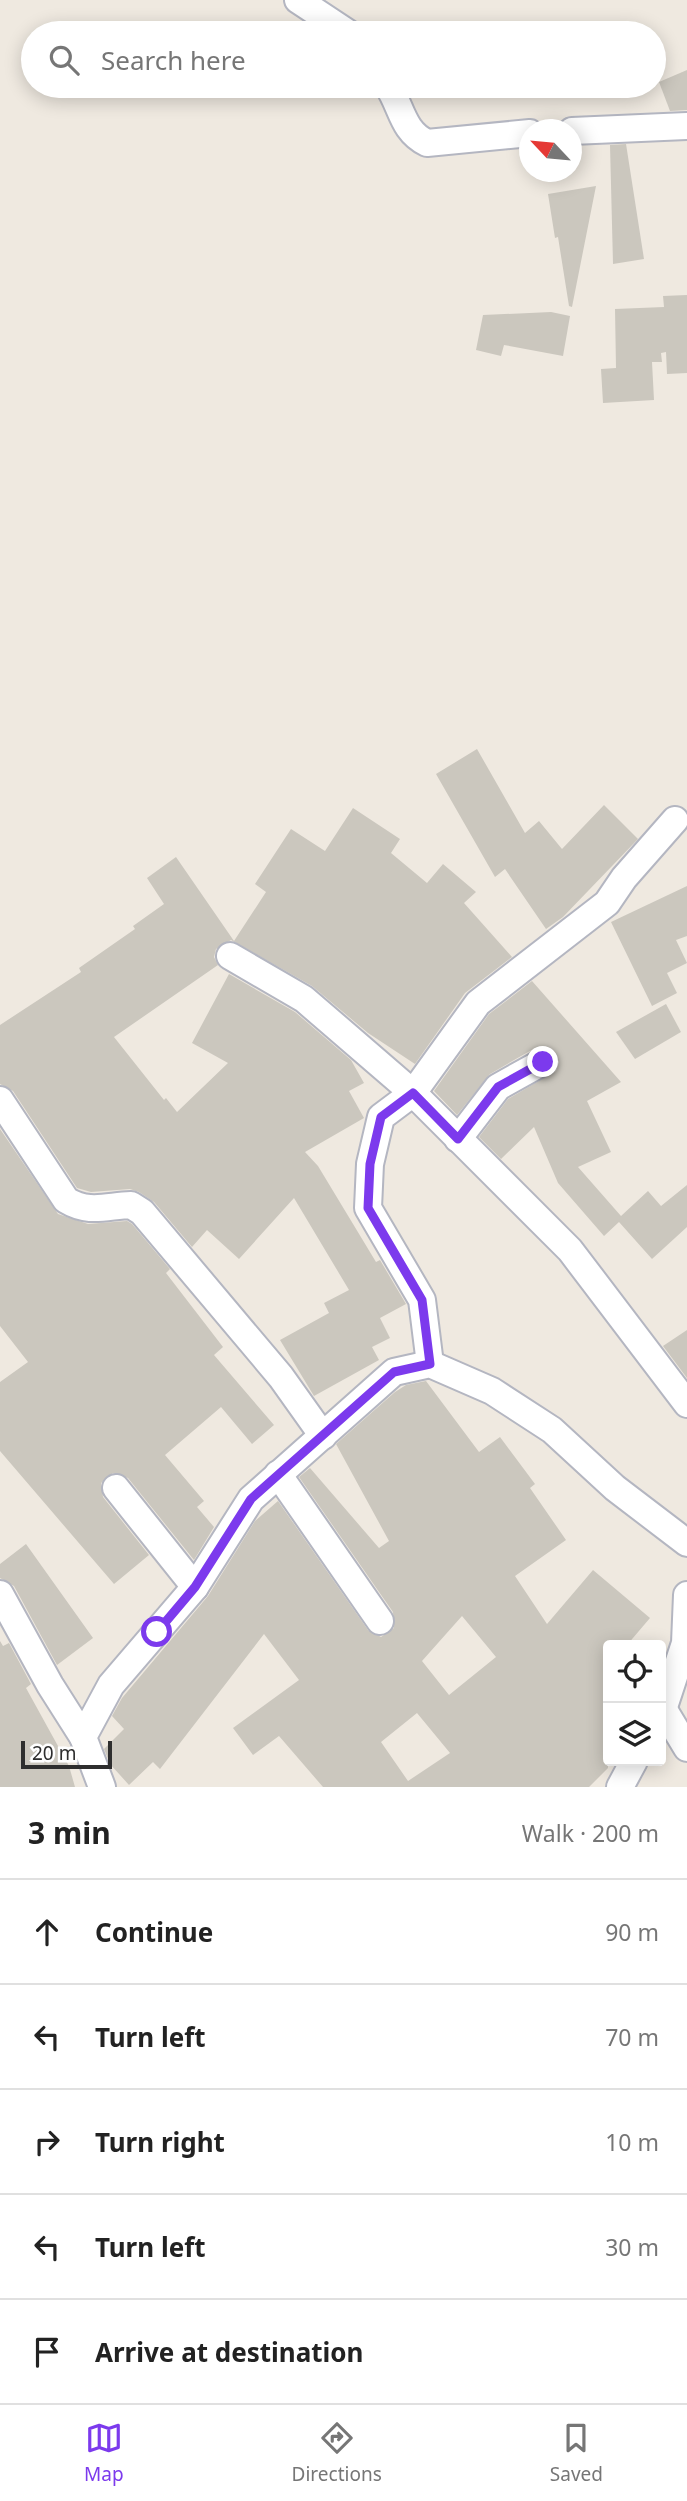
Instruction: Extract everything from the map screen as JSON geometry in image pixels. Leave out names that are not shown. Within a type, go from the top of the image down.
[{"type":"street","points":[[298,0],[330,21]]},
{"type":"street","points":[[393,98],[405,125],[415,138],[427,143],[519,134]]},
{"type":"street","points":[[582,131],[687,126]]},
{"type":"street","points":[[430,1364],[422,1300],[368,1208],[370,1164],[381,1117],[413,1093],[478,1003],[607,903],[624,878],[675,820]]},
{"type":"street","points":[[230,957],[304,999],[413,1093],[570,1250],[687,1404]]},
{"type":"street","points":[[458,1139],[498,1087],[543,1062]]},
{"type":"street","points":[[0,1100],[66,1200],[79,1208],[100,1210],[131,1205],[142,1213],[281,1377],[323,1436]]},
{"type":"street","points":[[83,1737],[111,1685],[195,1587],[251,1499],[394,1372],[430,1364],[492,1391],[551,1430],[615,1488],[687,1544]]},
{"type":"street","points":[[278,1475],[380,1621]]},
{"type":"street","points":[[116,1488],[195,1587]]},
{"type":"street","points":[[0,1594],[50,1685],[83,1737],[102,1787]]},
{"type":"street","points":[[666,1703],[685,1643],[687,1595]]},
{"type":"street","points":[[666,1717],[687,1748]]},
{"type":"street","points":[[620,1787],[631,1766]]},
{"type":"building","points":[[687,70],[687,110],[670,111],[665,98],[666,79]]},
{"type":"building","points":[[626,144],[644,259],[613,264],[610,145]]},
{"type":"building","points":[[596,186],[572,307],[569,306],[548,194]]},
{"type":"building","points":[[687,295],[687,373],[667,374],[666,352],[661,353],[662,362],[652,362],[654,400],[603,403],[601,369],[616,368],[615,309],[664,307],[663,296]]},
{"type":"building","points":[[551,312],[570,316],[563,356],[504,345],[501,356],[476,350],[483,315]]},
{"type":"building","points":[[477,749],[525,833],[539,821],[562,849],[604,805],[638,839],[563,917],[546,929],[505,869],[495,877],[436,774]]},
{"type":"building","points":[[353,808],[400,839],[391,853],[427,883],[443,864],[476,892],[464,903],[512,957],[465,993],[415,1064],[368,1033],[312,986],[231,940],[216,949],[214,957],[218,965],[114,1037],[164,1100],[166,1098],[177,1112],[228,1063],[192,1043],[229,974],[295,1012],[351,1060],[364,1083],[349,1091],[364,1118],[305,1152],[318,1166],[376,1262],[380,1260],[406,1304],[380,1318],[390,1338],[372,1347],[379,1360],[314,1396],[280,1340],[329,1313],[324,1303],[349,1290],[294,1198],[239,1259],[207,1230],[192,1247],[154,1202],[139,1192],[130,1189],[91,1192],[77,1188],[13,1091],[0,1084],[0,1025],[81,972],[79,968],[135,929],[133,926],[164,904],[147,878],[176,857],[234,941],[266,892],[255,884],[291,829],[325,851]]},
{"type":"building","points":[[687,886],[687,936],[676,940],[687,963],[667,973],[677,993],[652,1006],[611,922]]},
{"type":"building","points":[[532,981],[621,1082],[587,1101],[611,1152],[578,1167],[621,1216],[648,1191],[661,1206],[687,1185],[687,1227],[652,1259],[619,1222],[604,1236],[558,1183],[534,1127],[501,1159],[479,1137],[508,1099],[556,1071],[559,1062],[552,1049],[535,1048],[490,1074],[457,1115],[434,1091],[489,1014]]},
{"type":"building","points":[[666,1004],[681,1032],[635,1059],[616,1032]]},
{"type":"building","points":[[0,1129],[58,1214],[88,1224],[127,1221],[132,1224],[170,1269],[166,1273],[223,1347],[214,1355],[274,1425],[252,1444],[221,1407],[165,1455],[204,1501],[197,1507],[214,1527],[194,1560],[128,1478],[113,1473],[101,1483],[103,1497],[149,1555],[114,1584],[0,1451],[0,1382],[28,1362],[0,1326]]},
{"type":"building","points":[[687,1330],[687,1378],[663,1346]]},
{"type":"building","points":[[426,1381],[479,1452],[500,1437],[535,1484],[530,1488],[566,1540],[515,1576],[547,1624],[593,1570],[650,1618],[631,1640],[603,1640],[603,1766],[608,1768],[589,1787],[323,1787],[279,1736],[253,1755],[233,1728],[299,1680],[264,1634],[160,1769],[153,1762],[129,1785],[110,1764],[104,1749],[124,1729],[112,1716],[122,1698],[208,1596],[255,1521],[278,1501],[368,1630],[381,1637],[394,1628],[393,1612],[299,1477],[310,1468],[379,1548],[389,1541],[336,1444],[406,1385]],"holes":[[[462,1616],[496,1657],[449,1695],[422,1661]],[[417,1713],[450,1753],[408,1781],[381,1742]]]},
{"type":"building","points":[[26,1544],[93,1638],[57,1665],[14,1586],[0,1578],[0,1564]]},
{"type":"building","points":[[0,1641],[3,1646],[9,1643],[31,1684],[26,1688],[69,1766],[75,1787],[0,1787]]},
{"type":"route","points":[[157,1632],[195,1587],[251,1499],[394,1372],[430,1364],[422,1300],[368,1208],[370,1164],[381,1117],[413,1093],[458,1139],[498,1087],[543,1062]]}]
